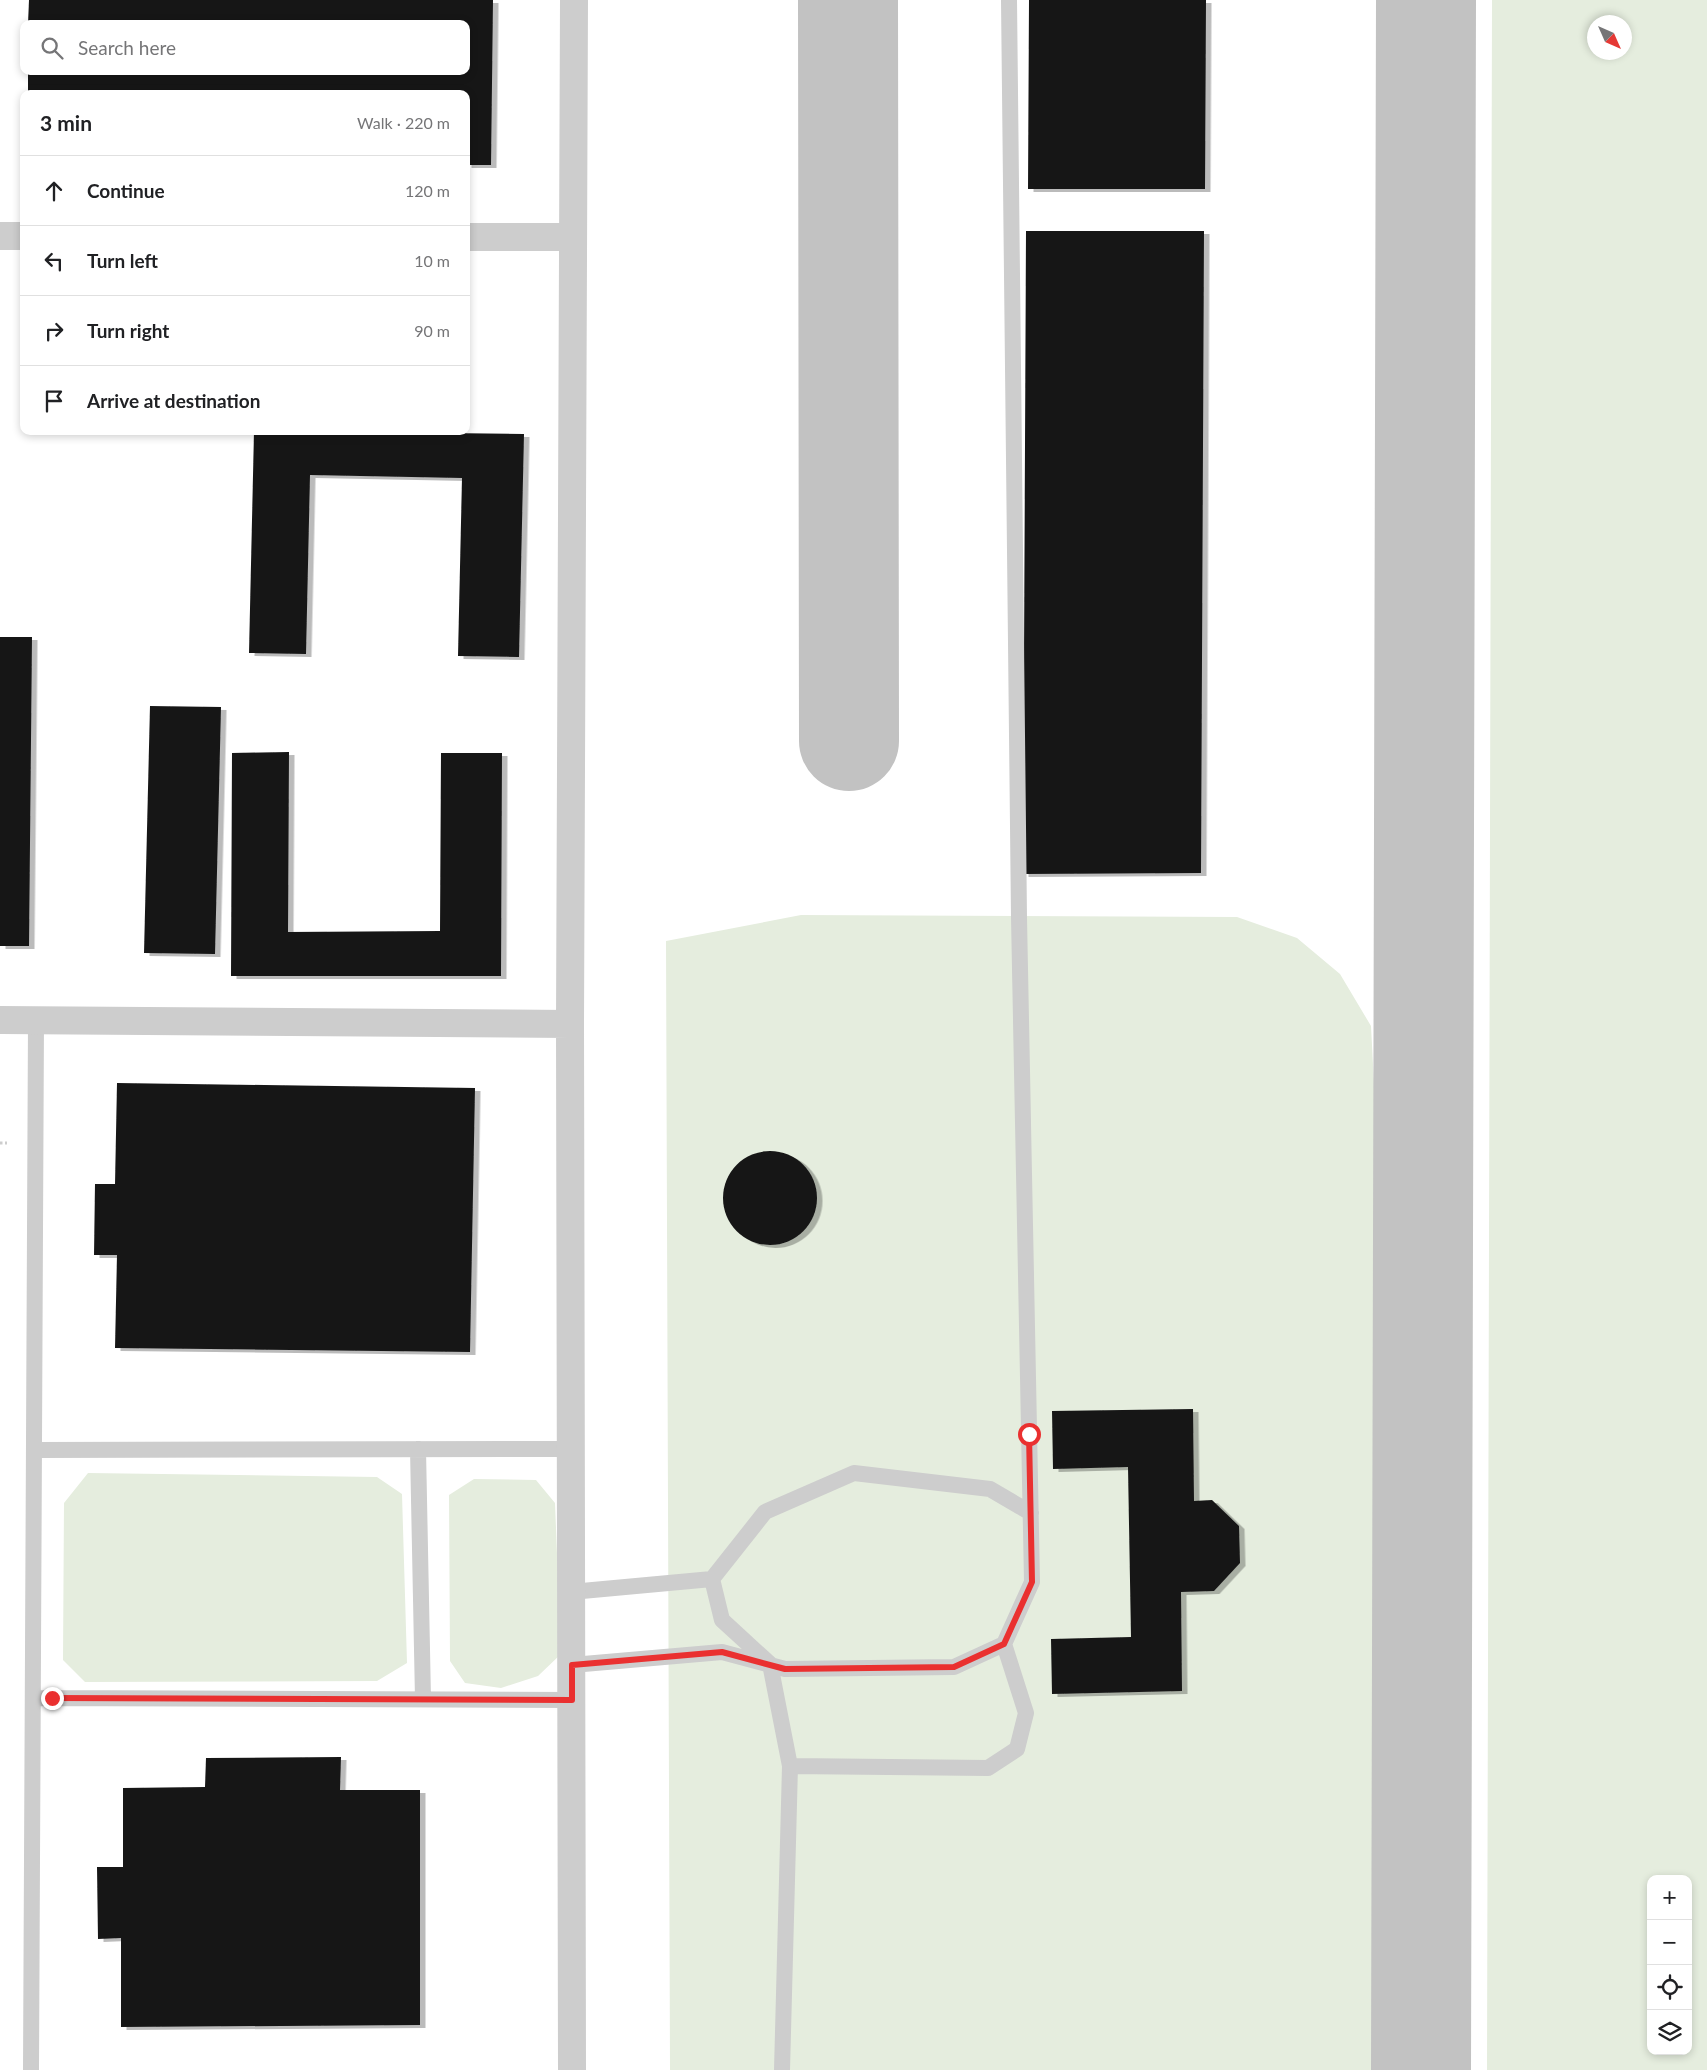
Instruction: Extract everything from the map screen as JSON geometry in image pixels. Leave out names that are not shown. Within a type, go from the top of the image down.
[{"type":"street","points":[[572,2070],[570,1024],[574,0]]},
{"type":"street","points":[[0,236],[20,236]]},
{"type":"street","points":[[470,237],[573,238]]},
{"type":"street","points":[[0,1020],[570,1024]]},
{"type":"lane","points":[[572,1665],[722,1652],[785,1669],[954,1667],[1004,1644],[1032,1582],[1019,928],[1009,0]]},
{"type":"lane","points":[[31,2070],[36,1020]]},
{"type":"lane","points":[[418,1449],[423,1699]]},
{"type":"lane","points":[[34,1450],[571,1449]]},
{"type":"lane","points":[[572,1592],[712,1579],[765,1512],[854,1473],[990,1489],[1031,1513]]},
{"type":"lane","points":[[712,1579],[722,1620],[770,1664],[790,1766],[782,2070]]},
{"type":"lane","points":[[790,1766],[988,1768],[1017,1749],[1026,1713],[1004,1644]]},
{"type":"lane","points":[[33,1698],[572,1700]]},
{"type":"green space","points":[[1492,0],[1707,0],[1707,2070],[1487,2070]]},
{"type":"green space","points":[[801,915],[1237,917],[1297,938],[1340,974],[1371,1026],[1374,1084],[1374,2070],[670,2070],[666,941]]},
{"type":"green space","points":[[88,1473],[377,1477],[402,1494],[407,1663],[377,1681],[85,1682],[63,1660],[64,1503]]},
{"type":"green space","points":[[474,1479],[536,1480],[555,1503],[561,1654],[538,1676],[501,1688],[465,1683],[450,1661],[449,1495]]},
{"type":"building","points":[[29,0],[493,0],[491,165],[470,165],[470,90],[28,90],[28,75],[470,75],[470,20],[28,20]]},
{"type":"building","points":[[1029,0],[1206,0],[1205,189],[1028,189]]},
{"type":"building","points":[[1026,231],[1204,231],[1201,873],[1023,874]]},
{"type":"building","points":[[524,434],[519,657],[458,656],[462,478],[310,475],[306,654],[249,653],[254,435]]},
{"type":"building","points":[[0,637],[32,637],[29,946],[0,946]]},
{"type":"building","points":[[150,706],[221,707],[215,954],[144,953]]},
{"type":"building","points":[[289,752],[288,932],[440,931],[441,753],[502,753],[501,976],[231,976],[232,753]]},
{"type":"building","points":[[117,1083],[475,1088],[470,1352],[115,1348],[117,1255],[94,1255],[95,1184],[115,1184]]},
{"type":"building","points":[[761,1151],[779,1151],[804,1164],[814,1180],[817,1198],[814,1216],[804,1232],[779,1245],[761,1245],[736,1232],[723,1207],[723,1189],[736,1164]]},
{"type":"building","points":[[1193,1409],[1194,1501],[1212,1500],[1239,1526],[1240,1563],[1214,1591],[1181,1592],[1182,1691],[1052,1694],[1051,1639],[1131,1637],[1128,1467],[1053,1469],[1052,1411]]},
{"type":"building","points":[[341,1757],[340,1790],[420,1790],[420,2025],[121,2027],[121,1938],[98,1939],[97,1867],[123,1867],[123,1788],[205,1787],[206,1758]]},
{"type":"taxiway","points":[[848,0],[849,741]]},
{"type":"taxiway","points":[[1421,2070],[1426,0]]},
{"type":"route","points":[[52,1698],[572,1700],[572,1665],[722,1652],[785,1669],[954,1667],[1004,1644],[1032,1582],[1029,1434]]}]
